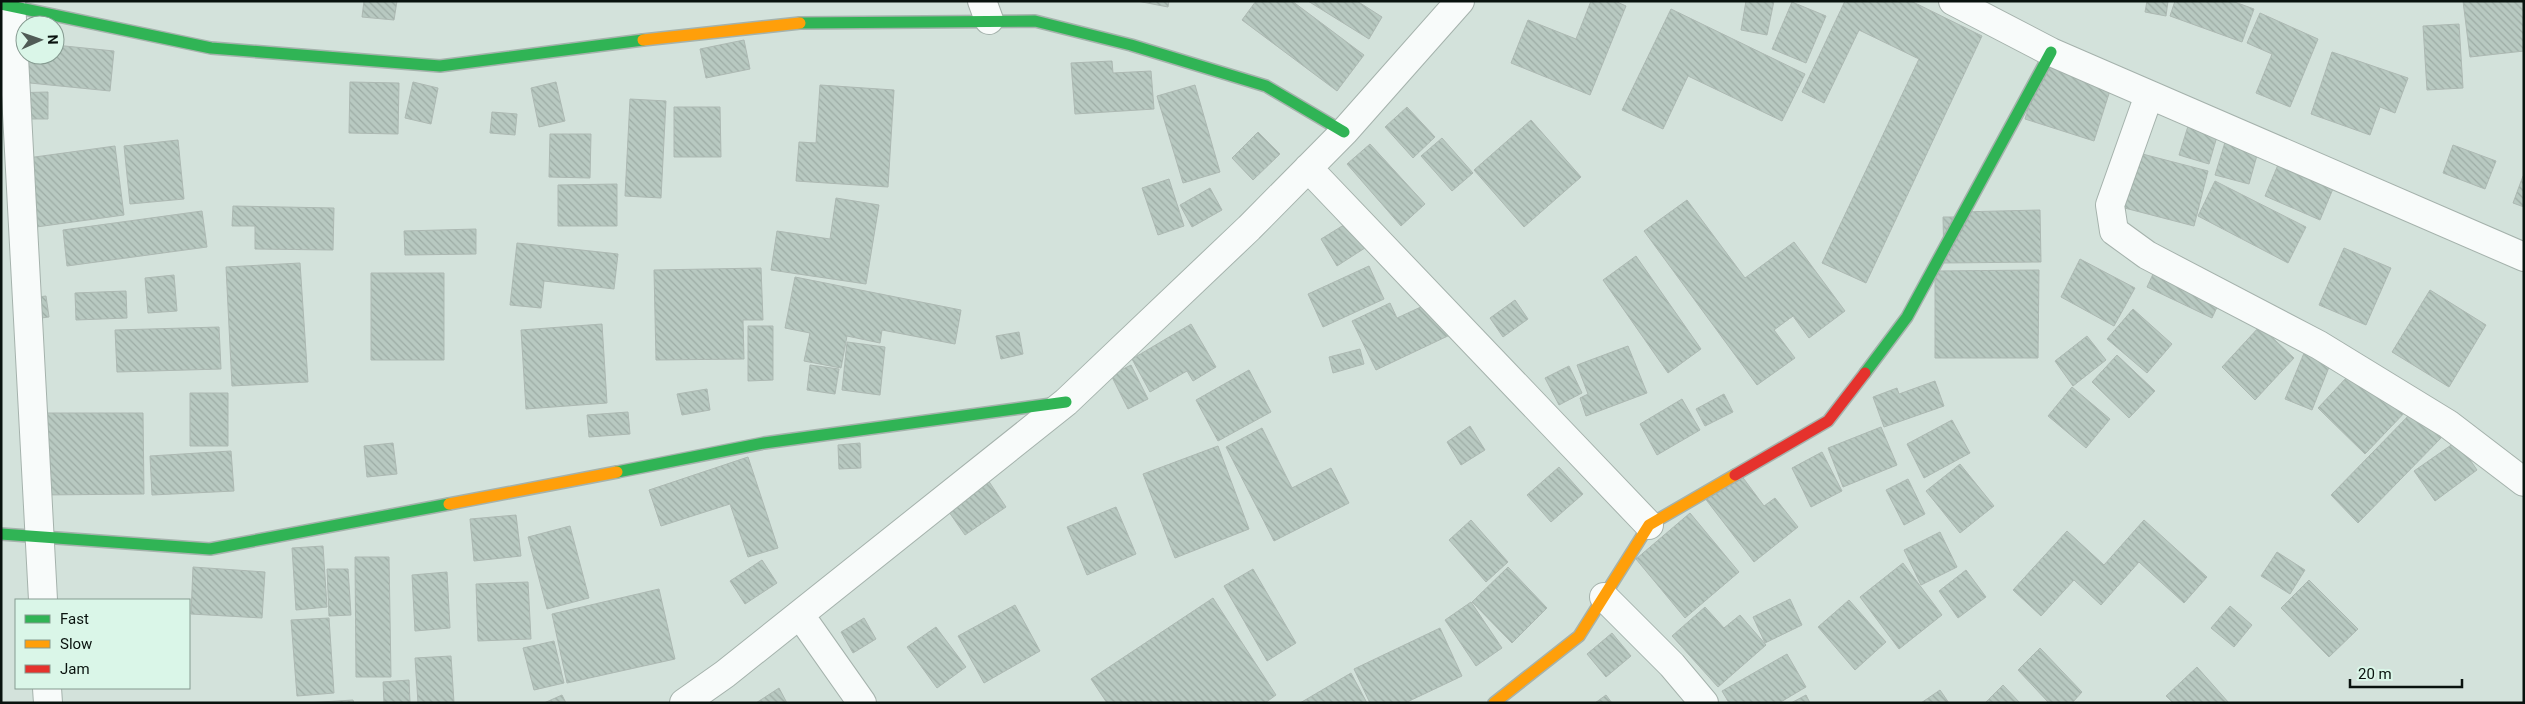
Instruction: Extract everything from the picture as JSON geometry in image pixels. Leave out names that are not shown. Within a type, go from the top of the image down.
[{"type":"street","points":[[684,703],[725,674],[800,615],[1066,402],[1249,228],[1344,132],[1460,1]]},
{"type":"street","points":[[1954,1],[2051,52],[2524,257]]},
{"type":"street","points":[[43,599],[8,4],[211,48],[440,66],[696,33],[818,21],[985,11],[1131,45],[1266,86],[1344,132]]},
{"type":"street","points":[[1494,703],[1579,636],[1649,524],[1828,421],[1907,317],[2051,52]]},
{"type":"street","points":[[2149,95],[2110,205],[2114,231],[2148,255],[2319,346],[2448,424],[2524,482]]},
{"type":"street","points":[[1308,168],[1649,524]]},
{"type":"street","points":[[1,534],[210,549],[363,522],[764,443],[1066,402]]},
{"type":"street","points":[[1604,596],[1672,665],[1704,703]]},
{"type":"street","points":[[800,615],[862,703]]},
{"type":"street","points":[[47,689],[48,703]]},
{"type":"building","points":[[364,1],[397,1],[394,20],[362,17]]},
{"type":"building","points":[[1137,1],[1169,1],[1168,7]]},
{"type":"building","points":[[1256,1],[1292,1],[1364,55],[1337,91],[1242,20]]},
{"type":"building","points":[[1308,1],[1357,1],[1382,17],[1369,39]]},
{"type":"building","points":[[1591,1],[1615,1],[1626,6],[1590,95],[1511,63],[1528,20],[1576,39]]},
{"type":"building","points":[[1746,1],[1774,1],[1767,35],[1741,30]]},
{"type":"building","points":[[1845,1],[1911,1],[1982,36],[1866,283],[1822,263],[1919,59],[1859,30],[1824,103],[1802,92]]},
{"type":"building","points":[[2147,1],[2168,1],[2166,16],[2145,12]]},
{"type":"building","points":[[2175,1],[2232,1],[2254,9],[2242,42],[2170,16]]},
{"type":"building","points":[[2463,1],[2524,1],[2524,51],[2470,57]]},
{"type":"building","points":[[1792,2],[1826,16],[1806,63],[1772,49]]},
{"type":"building","points":[[1671,9],[1805,74],[1782,121],[1688,76],[1663,129],[1622,110]]},
{"type":"building","points":[[2260,13],[2318,39],[2290,107],[2256,93],[2272,54],[2247,43]]},
{"type":"building","points":[[2459,24],[2463,88],[2427,90],[2423,26]]},
{"type":"building","points":[[744,40],[750,69],[706,78],[700,49]]},
{"type":"building","points":[[65,46],[114,51],[110,91],[10,81],[19,65],[65,65]]},
{"type":"building","points":[[2332,52],[2408,78],[2395,113],[2380,107],[2370,135],[2311,114]]},
{"type":"building","points":[[1112,61],[1113,73],[1151,71],[1154,109],[1075,114],[1071,63]]},
{"type":"building","points":[[2042,62],[2112,84],[2094,141],[2025,119]]},
{"type":"building","points":[[350,82],[399,83],[398,134],[349,133]]},
{"type":"building","points":[[413,82],[438,88],[431,124],[405,118]]},
{"type":"building","points":[[556,82],[565,121],[539,127],[531,88]]},
{"type":"building","points":[[820,85],[894,90],[888,187],[796,181],[799,142],[816,143]]},
{"type":"building","points":[[1195,85],[1220,172],[1183,183],[1157,96]]},
{"type":"building","points":[[48,92],[48,119],[8,119],[8,93]]},
{"type":"building","points":[[630,99],[666,101],[661,198],[625,196]]},
{"type":"building","points":[[674,107],[720,107],[721,157],[674,157]]},
{"type":"building","points":[[1407,107],[1435,137],[1413,158],[1385,127]]},
{"type":"building","points":[[492,112],[517,114],[515,135],[490,133]]},
{"type":"building","points":[[1531,120],[1581,177],[1524,227],[1474,170]]},
{"type":"building","points":[[2189,123],[2218,133],[2209,164],[2179,155]]},
{"type":"building","points":[[1258,132],[1280,154],[1253,180],[1232,158]]},
{"type":"building","points":[[550,134],[591,134],[590,178],[549,177]]},
{"type":"building","points":[[1442,138],[1473,173],[1452,191],[1421,156]]},
{"type":"building","points":[[2226,139],[2259,148],[2249,184],[2215,175]]},
{"type":"building","points":[[178,140],[184,199],[130,204],[124,146]]},
{"type":"building","points":[[1370,144],[1425,204],[1401,226],[1347,164]]},
{"type":"building","points":[[2453,145],[2496,161],[2485,189],[2443,173]]},
{"type":"building","points":[[115,146],[124,215],[29,228],[20,159]]},
{"type":"building","points":[[2127,150],[2208,171],[2194,226],[2113,205]]},
{"type":"building","points":[[2280,160],[2335,184],[2320,220],[2265,196]]},
{"type":"building","points":[[2524,176],[2524,207],[2513,203]]},
{"type":"building","points":[[1169,179],[1184,226],[1158,235],[1142,188]]},
{"type":"building","points":[[2215,181],[2306,227],[2288,263],[2198,216]]},
{"type":"building","points":[[617,184],[617,226],[558,226],[558,185]]},
{"type":"building","points":[[1210,188],[1222,210],[1192,227],[1180,205]]},
{"type":"building","points":[[836,198],[879,205],[866,284],[771,270],[777,231],[830,239]]},
{"type":"building","points":[[1687,200],[1745,278],[1794,242],[1845,311],[1809,338],[1793,316],[1774,330],[1795,358],[1757,385],[1644,231]]},
{"type":"building","points":[[233,206],[334,208],[333,250],[255,249],[255,226],[232,226]]},
{"type":"building","points":[[2040,210],[2041,262],[1944,263],[1943,217],[1959,217],[1959,212]]},
{"type":"building","points":[[202,211],[207,247],[67,266],[63,230]]},
{"type":"building","points":[[1352,220],[1368,246],[1337,266],[1321,239]]},
{"type":"building","points":[[476,229],[476,254],[405,255],[404,231]]},
{"type":"building","points":[[517,243],[618,254],[614,289],[544,281],[541,308],[510,305]]},
{"type":"building","points":[[2344,248],[2391,268],[2366,325],[2319,305]]},
{"type":"building","points":[[1636,256],[1701,349],[1668,373],[1603,280]]},
{"type":"building","points":[[2080,259],[2135,288],[2114,326],[2061,297]]},
{"type":"building","points":[[2160,259],[2225,290],[2212,318],[2147,287]]},
{"type":"building","points":[[300,263],[308,382],[232,386],[226,267]]},
{"type":"building","points":[[1369,266],[1384,299],[1323,327],[1308,294]]},
{"type":"building","points":[[761,268],[763,320],[743,320],[744,359],[656,360],[654,270]]},
{"type":"building","points":[[2039,270],[2038,358],[1935,358],[1935,271]]},
{"type":"building","points":[[371,273],[444,273],[444,360],[371,360]]},
{"type":"building","points":[[174,275],[177,311],[148,313],[145,278]]},
{"type":"building","points":[[795,277],[961,310],[955,344],[882,330],[880,343],[847,336],[841,368],[804,361],[810,333],[785,328]]},
{"type":"building","points":[[2430,290],[2486,325],[2449,387],[2392,352]]},
{"type":"building","points":[[126,291],[127,318],[76,320],[75,293]]},
{"type":"building","points":[[46,296],[49,317],[25,320],[22,299]]},
{"type":"building","points":[[1436,300],[1452,334],[1376,370],[1352,321],[1390,303],[1397,318]]},
{"type":"building","points":[[1515,300],[1528,319],[1503,337],[1490,318]]},
{"type":"building","points":[[2133,309],[2172,344],[2147,373],[2107,339]]},
{"type":"building","points":[[602,324],[607,403],[526,409],[521,330]]},
{"type":"building","points":[[1191,324],[1216,367],[1193,381],[1187,371],[1150,392],[1132,359]]},
{"type":"building","points":[[748,326],[773,326],[773,380],[748,381]]},
{"type":"building","points":[[2260,326],[2294,358],[2255,400],[2222,367]]},
{"type":"building","points":[[219,327],[221,369],[117,372],[115,330]]},
{"type":"building","points":[[1019,332],[1023,354],[1001,359],[996,336]]},
{"type":"building","points":[[2087,336],[2106,360],[2073,386],[2055,361]]},
{"type":"building","points":[[847,342],[885,347],[880,395],[842,390]]},
{"type":"building","points":[[1628,346],[1647,393],[1586,416],[1580,398],[1588,394],[1577,365]]},
{"type":"building","points":[[2307,346],[2333,357],[2312,410],[2285,399]]},
{"type":"building","points":[[1360,349],[1364,364],[1333,373],[1329,357]]},
{"type":"building","points":[[2117,355],[2155,391],[2129,418],[2092,382]]},
{"type":"building","points":[[2361,362],[2409,408],[2365,454],[2318,408]]},
{"type":"building","points":[[810,365],[839,369],[835,394],[807,390]]},
{"type":"building","points":[[1131,365],[1148,399],[1128,409],[1111,375]]},
{"type":"building","points":[[1569,366],[1582,393],[1559,405],[1545,378]]},
{"type":"building","points":[[1249,370],[1271,412],[1218,441],[1196,400]]},
{"type":"building","points":[[1935,381],[1944,406],[1884,427],[1873,397],[1897,388],[1899,394]]},
{"type":"building","points":[[2072,387],[2110,419],[2086,448],[2048,416]]},
{"type":"building","points":[[707,389],[710,410],[682,415],[677,394]]},
{"type":"building","points":[[190,393],[228,393],[228,446],[190,446]]},
{"type":"building","points":[[1724,394],[1733,412],[1705,426],[1696,409]]},
{"type":"building","points":[[1682,399],[1700,430],[1657,455],[1640,424]]},
{"type":"building","points":[[2414,410],[2441,438],[2358,523],[2331,495]]},
{"type":"building","points":[[628,412],[630,434],[589,437],[587,415]]},
{"type":"building","points":[[40,413],[143,413],[144,494],[40,495]]},
{"type":"building","points":[[1952,420],[1970,453],[1924,478],[1907,444]]},
{"type":"building","points":[[1470,426],[1485,450],[1461,465],[1447,442]]},
{"type":"building","points":[[1881,427],[1897,465],[1843,487],[1828,448]]},
{"type":"building","points":[[1262,428],[1292,488],[1331,468],[1349,503],[1274,541],[1226,447]]},
{"type":"building","points":[[2457,441],[2477,470],[2435,501],[2414,471]]},
{"type":"building","points":[[393,443],[397,474],[367,477],[364,446]]},
{"type":"building","points":[[860,443],[861,468],[839,469],[838,445]]},
{"type":"building","points":[[1218,446],[1249,529],[1175,558],[1143,474]]},
{"type":"building","points":[[231,451],[234,491],[152,495],[150,456]]},
{"type":"building","points":[[1822,452],[1842,491],[1811,507],[1792,468]]},
{"type":"building","points":[[748,457],[778,548],[748,557],[730,504],[661,526],[649,490]]},
{"type":"building","points":[[1960,464],[1994,506],[1960,533],[1926,491]]},
{"type":"building","points":[[1559,467],[1583,494],[1551,522],[1527,495]]},
{"type":"building","points":[[1738,471],[1764,506],[1775,498],[1798,527],[1754,562],[1704,497]]},
{"type":"building","points":[[984,474],[1006,507],[965,535],[942,502]]},
{"type":"building","points":[[1908,479],[1925,514],[1904,525],[1886,490]]},
{"type":"building","points":[[1116,507],[1136,554],[1087,575],[1067,527]]},
{"type":"building","points":[[1690,513],[1739,572],[1685,618],[1636,559]]},
{"type":"building","points":[[516,515],[521,556],[474,561],[470,519]]},
{"type":"building","points":[[1471,520],[1508,562],[1486,582],[1449,540]]},
{"type":"building","points":[[2144,520],[2207,577],[2184,603],[2139,562],[2101,605],[2074,580],[2041,616],[2013,590],[2067,531],[2104,565]]},
{"type":"building","points":[[570,526],[589,598],[547,609],[528,537]]},
{"type":"building","points":[[1940,532],[1957,567],[1921,585],[1904,550]]},
{"type":"building","points":[[323,546],[327,607],[296,610],[292,548]]},
{"type":"building","points":[[2277,552],[2305,570],[2290,594],[2261,576]]},
{"type":"building","points":[[355,557],[389,557],[391,677],[356,677]]},
{"type":"building","points":[[762,560],[777,583],[745,604],[730,581]]},
{"type":"building","points":[[1903,563],[1942,615],[1899,649],[1860,597]]},
{"type":"building","points":[[193,567],[265,572],[262,618],[191,614]]},
{"type":"building","points":[[1508,567],[1547,608],[1512,643],[1472,602]]},
{"type":"building","points":[[327,569],[348,569],[351,615],[329,616]]},
{"type":"building","points":[[1253,569],[1296,643],[1267,661],[1224,586]]},
{"type":"building","points":[[1966,570],[1986,597],[1958,618],[1939,591]]},
{"type":"building","points":[[447,572],[450,628],[415,631],[412,575]]},
{"type":"building","points":[[2309,580],[2358,629],[2329,657],[2281,608]]},
{"type":"building","points":[[528,582],[531,639],[478,641],[476,584]]},
{"type":"building","points":[[659,589],[675,659],[567,683],[552,614]]},
{"type":"building","points":[[1213,598],[1276,695],[1265,703],[1107,703],[1091,679]]},
{"type":"building","points":[[1790,599],[1802,625],[1765,643],[1753,617]]},
{"type":"building","points":[[1849,600],[1886,642],[1855,670],[1818,627]]},
{"type":"building","points":[[1471,602],[1502,648],[1476,666],[1445,620]]},
{"type":"building","points":[[1015,605],[1040,651],[984,683],[958,636]]},
{"type":"building","points":[[2230,606],[2252,625],[2234,647],[2211,628]]},
{"type":"building","points":[[1705,607],[1724,628],[1740,615],[1766,645],[1718,687],[1672,636]]},
{"type":"building","points":[[329,618],[334,693],[297,696],[291,620]]},
{"type":"building","points":[[864,618],[876,639],[853,653],[841,632]]},
{"type":"building","points":[[936,627],[966,667],[937,688],[907,647]]},
{"type":"building","points":[[1440,628],[1462,676],[1405,703],[1370,703],[1354,669]]},
{"type":"building","points":[[1612,633],[1631,656],[1606,677],[1587,654]]},
{"type":"building","points":[[554,641],[564,683],[534,690],[523,648]]},
{"type":"building","points":[[2040,648],[2082,692],[2072,703],[2049,703],[2018,670]]},
{"type":"building","points":[[1787,654],[1806,687],[1779,703],[1729,703],[1722,691]]},
{"type":"building","points":[[451,656],[454,703],[418,703],[415,658]]},
{"type":"building","points":[[2197,667],[2229,703],[2173,703],[2166,696]]},
{"type":"building","points":[[1351,673],[1367,703],[1300,703]]},
{"type":"building","points":[[409,680],[410,703],[384,703],[383,682]]},
{"type":"building","points":[[2003,685],[2020,703],[1985,703]]},
{"type":"building","points":[[779,688],[787,703],[756,703]]},
{"type":"building","points":[[1940,690],[1949,703],[1921,703]]},
{"type":"building","points":[[562,695],[566,703],[544,703]]},
{"type":"building","points":[[1606,695],[1612,703],[1595,703]]},
{"type":"building","points":[[1806,695],[1810,703],[1791,703]]},
{"type":"building","points":[[353,700],[354,703],[306,703]]},
{"type":"traffic: fast","points":[[1,4],[211,48],[440,66],[643,40]]},
{"type":"traffic: fast","points":[[800,23],[1035,21],[1131,45],[1266,86],[1344,132]]},
{"type":"traffic: fast","points":[[1865,373],[1907,317],[2051,52]]},
{"type":"traffic: fast","points":[[617,472],[764,443],[1066,402]]},
{"type":"traffic: fast","points":[[1,534],[210,549],[449,504]]},
{"type":"traffic: slow","points":[[643,40],[800,23]]},
{"type":"traffic: slow","points":[[449,504],[617,472]]},
{"type":"traffic: slow","points":[[1494,703],[1579,636],[1649,525],[1735,475]]},
{"type":"traffic: jam","points":[[1735,475],[1828,421],[1865,373]]}]
